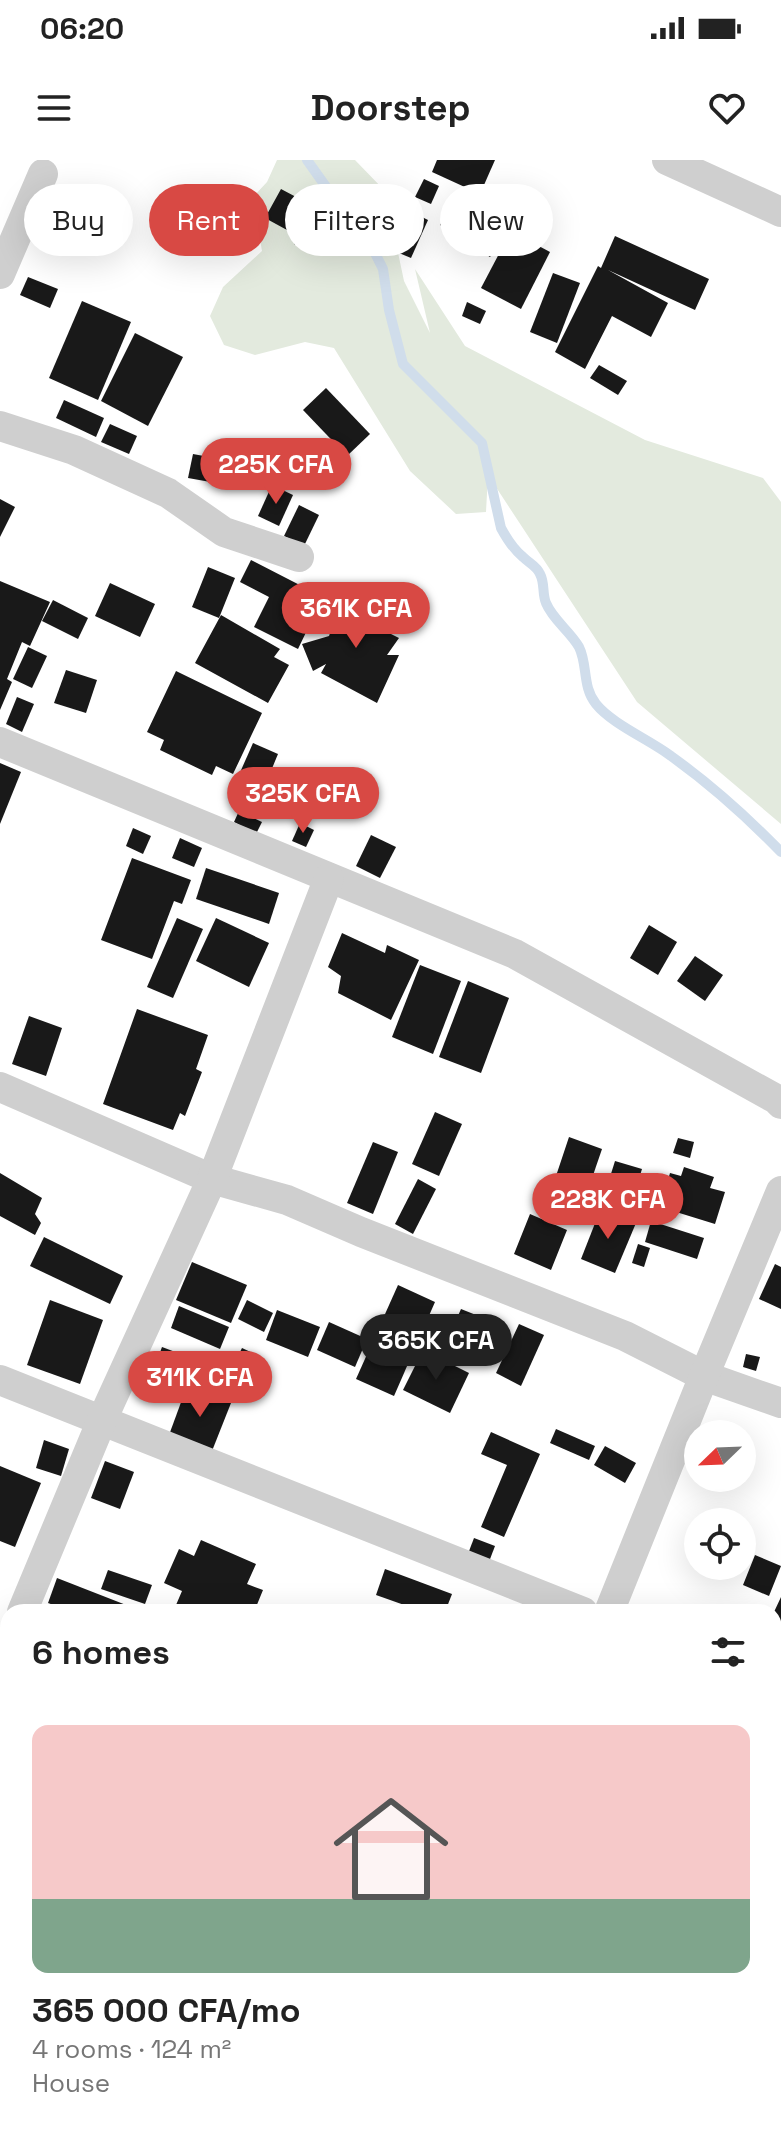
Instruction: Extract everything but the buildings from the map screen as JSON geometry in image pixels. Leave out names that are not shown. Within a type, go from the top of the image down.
[{"type":"street","points":[[667,160],[781,212]]},
{"type":"street","points":[[0,274],[43,174]]},
{"type":"street","points":[[0,426],[74,450],[168,493],[224,532],[299,557]]},
{"type":"street","points":[[0,742],[515,954],[781,1104]]},
{"type":"street","points":[[25,1604],[102,1420],[212,1179],[329,878]]},
{"type":"street","points":[[0,1087],[212,1179],[287,1200],[625,1336],[704,1376],[781,1403]]},
{"type":"street","points":[[612,1604],[781,1191]]},
{"type":"street","points":[[0,1380],[563,1604]]},
{"type":"shaded area","points":[[277,160],[355,160],[378,184],[285,184],[285,256],[399,256],[404,281],[430,333],[415,269],[465,346],[645,440],[763,478],[781,502],[781,824],[637,702],[488,475],[486,512],[456,514],[410,471],[334,348],[305,342],[255,355],[224,345],[210,316],[223,287],[257,256],[269,256],[267,182]]},
{"type":"waterway","points":[[307,160],[371,245],[383,269],[389,310],[403,364],[482,443],[501,528],[516,551],[539,571],[549,609],[579,647],[589,690],[596,704],[700,778],[781,852]]}]
